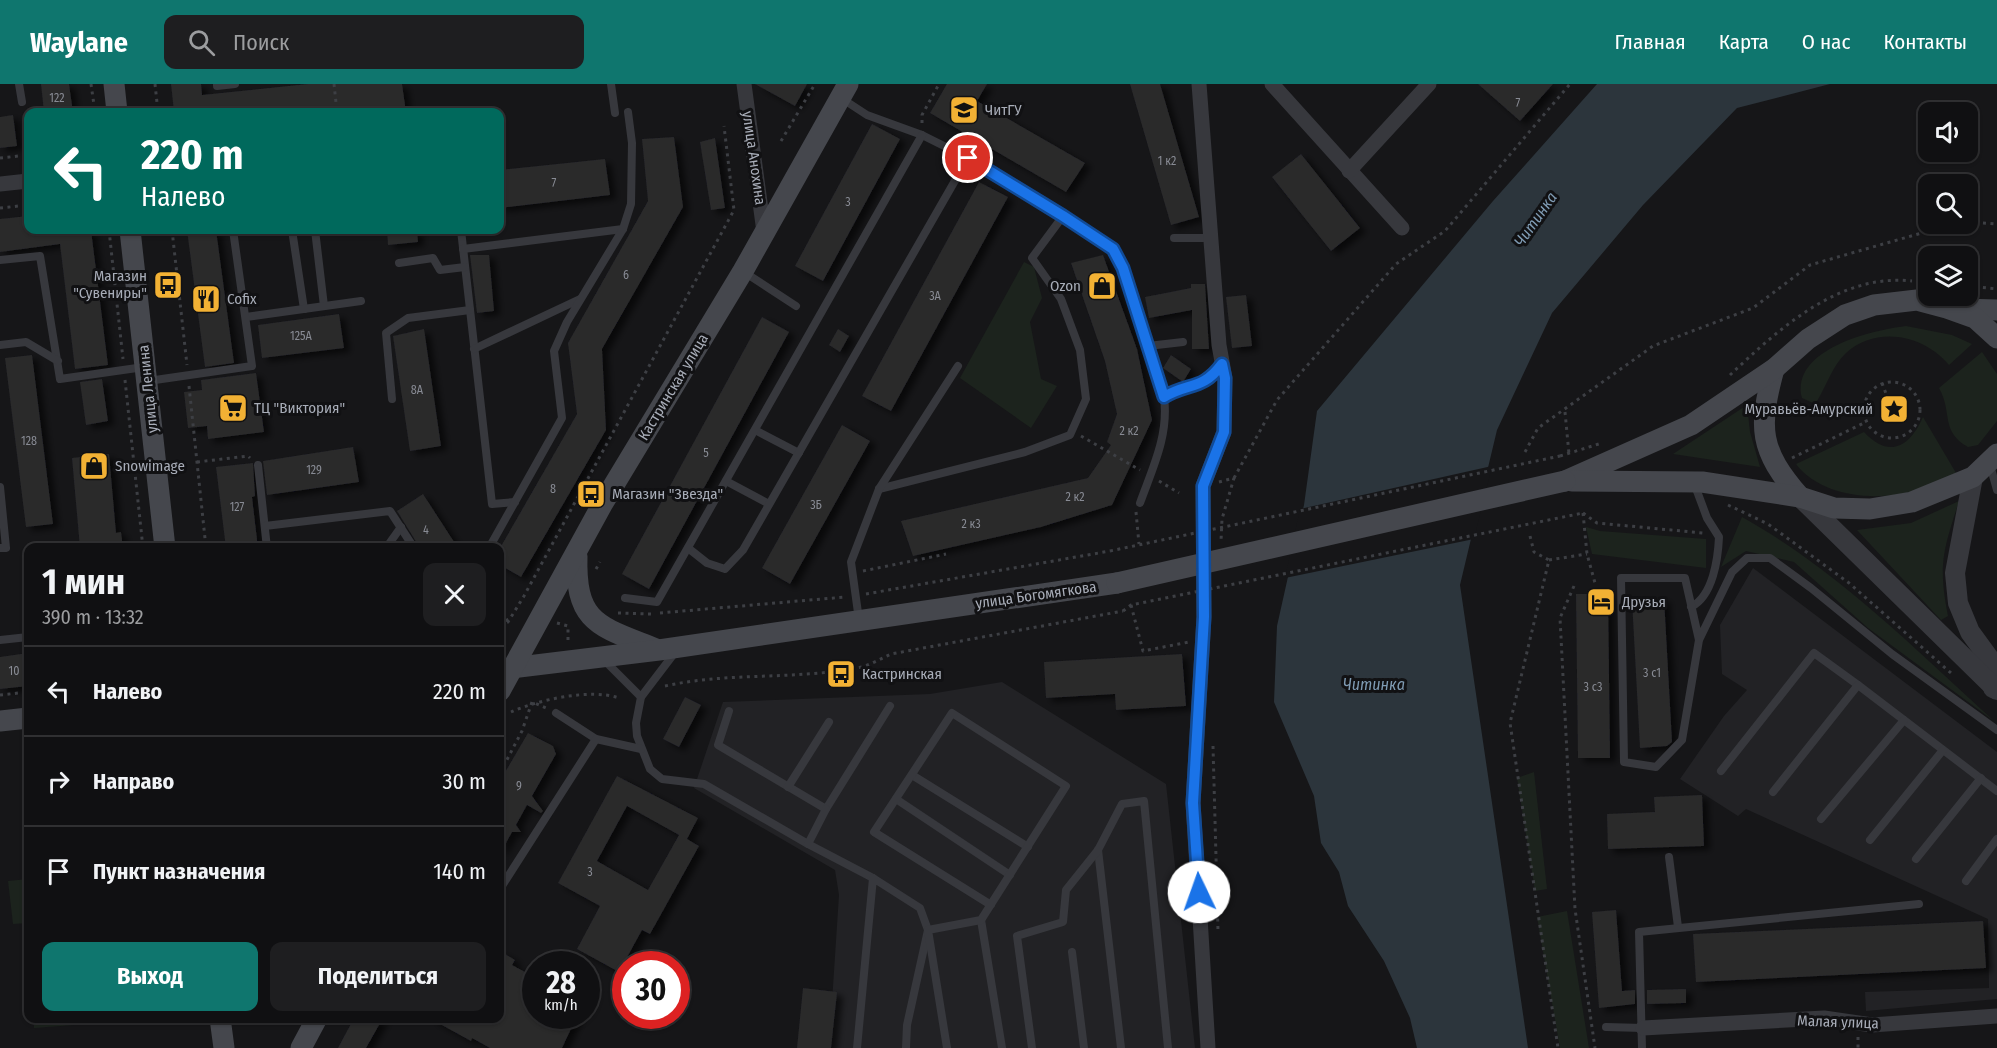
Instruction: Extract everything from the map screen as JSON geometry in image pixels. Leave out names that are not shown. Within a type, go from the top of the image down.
[{"type":"main road","points":[[114,84],[117,108]]},
{"type":"main road","name":"Кастринская улица","points":[[504,667],[577,551],[603,503],[743,271],[844,91]]},
{"type":"main road","name":"улица Ленина","points":[[130,234],[164,543]]},
{"type":"main road","points":[[1565,481],[1691,425],[1774,369],[1808,339],[1845,315],[1874,305],[1917,300],[1947,308],[1975,318],[1997,338]]},
{"type":"main road","points":[[1947,308],[1997,310]]},
{"type":"main road","points":[[1774,369],[1764,406],[1765,436],[1777,471],[1800,497]]},
{"type":"main road","points":[[1565,481],[1693,482],[1800,497],[1834,508],[1870,508],[1911,502],[1986,465]]},
{"type":"main road","name":"улица Богомягкова","points":[[504,667],[669,649],[1117,583],[1565,481]]},
{"type":"main road","points":[[577,551],[579,598],[586,610],[602,626],[669,649]]},
{"type":"main road","points":[[0,721],[24,718]]},
{"type":"main road","points":[[221,1023],[224,1048]]},
{"type":"main road","points":[[301,1048],[314,1023]]},
{"type":"street","name":"улица Анохина","points":[[744,84],[764,232]]},
{"type":"street","points":[[1199,84],[1210,238],[1225,378],[1224,432],[1203,486],[1203,639],[1193,803],[1208,1048]]},
{"type":"street","points":[[1272,84],[1402,228]]},
{"type":"street","points":[[1349,171],[1429,84]]},
{"type":"street","points":[[0,184],[24,181]]},
{"type":"street","points":[[1986,465],[1955,573],[1958,603],[1970,632],[1989,658],[1995,689]]},
{"type":"street","points":[[1800,497],[1995,689]]},
{"type":"street","name":"Малая улица","points":[[1643,1028],[1824,1018],[1872,1025],[1997,1016]]},
{"type":"lane","points":[[20,84],[22,102]]},
{"type":"lane","points":[[217,84],[235,84]]},
{"type":"lane","points":[[611,84],[615,113]]},
{"type":"lane","points":[[844,91],[867,115],[922,135],[968,158],[1113,249],[1123,268],[1164,397],[1165,433],[1138,503]]},
{"type":"lane","points":[[492,543],[562,418],[554,351],[623,229],[631,204],[632,143],[628,112]]},
{"type":"lane","points":[[625,598],[657,602],[922,135]]},
{"type":"lane","points":[[688,548],[706,563],[725,569],[743,550],[968,158]]},
{"type":"lane","points":[[879,489],[1026,452],[1070,435],[1086,399],[1080,350],[1061,298],[1032,258],[1063,216]]},
{"type":"lane","points":[[463,249],[623,229]]},
{"type":"lane","points":[[0,260],[40,255],[60,379],[124,370],[146,374],[188,375],[252,366],[234,234]]},
{"type":"lane","points":[[293,234],[304,309]]},
{"type":"lane","points":[[315,234],[324,306]]},
{"type":"lane","points":[[461,234],[492,504],[514,502]]},
{"type":"lane","points":[[1174,238],[1210,238]]},
{"type":"lane","points":[[399,262],[434,258],[440,270],[465,267]]},
{"type":"lane","points":[[743,271],[796,306]]},
{"type":"lane","points":[[474,349],[582,298]]},
{"type":"lane","points":[[246,317],[361,301]]},
{"type":"lane","points":[[392,399],[386,333],[408,318],[470,310]]},
{"type":"lane","points":[[0,345],[26,342],[58,361]]},
{"type":"lane","points":[[1148,346],[1183,342]]},
{"type":"lane","points":[[1164,397],[1173,391],[1202,384],[1212,378],[1222,364]]},
{"type":"lane","points":[[859,621],[851,562],[879,489],[958,366]]},
{"type":"lane","points":[[755,429],[799,453]]},
{"type":"lane","points":[[258,465],[267,543]]},
{"type":"lane","points":[[1986,465],[1997,490]]},
{"type":"lane","points":[[726,481],[769,504]]},
{"type":"lane","points":[[1691,607],[1698,604],[1714,571],[1719,537],[1707,518],[1693,482]]},
{"type":"lane","points":[[0,487],[6,548],[0,548]]},
{"type":"lane","points":[[265,526],[390,511],[411,543]]},
{"type":"lane","points":[[390,543],[401,527]]},
{"type":"lane","points":[[1699,640],[1685,578],[1621,578],[1624,762],[1656,767],[1682,740],[1699,640],[1732,572],[1747,558],[1770,558],[1892,654],[1997,730]]},
{"type":"lane","points":[[0,640],[24,637]]},
{"type":"lane","points":[[669,649],[641,697],[636,723],[641,749],[650,769],[662,779],[704,784],[808,844],[873,878],[920,908],[928,930],[946,1048]]},
{"type":"lane","points":[[1722,771],[1814,653],[1997,791]]},
{"type":"lane","points":[[601,657],[641,697]]},
{"type":"lane","points":[[1773,792],[1858,685]]},
{"type":"lane","points":[[808,844],[826,809],[890,706]]},
{"type":"lane","points":[[729,711],[718,745],[826,809]]},
{"type":"lane","points":[[556,713],[596,739],[641,749]]},
{"type":"lane","points":[[991,905],[874,832],[952,713],[1066,786],[1028,847],[991,905],[981,920],[1002,1048]]},
{"type":"lane","points":[[1821,819],[1904,720]]},
{"type":"lane","points":[[788,787],[829,722]]},
{"type":"lane","points":[[504,882],[596,739]]},
{"type":"lane","points":[[1870,840],[1943,750]]},
{"type":"lane","points":[[912,775],[1028,847]]},
{"type":"lane","points":[[1917,859],[1981,778]]},
{"type":"lane","points":[[896,800],[1010,875]]},
{"type":"lane","points":[[1032,1048],[1017,936],[1063,922],[1066,891],[1098,850],[1122,804],[1144,801],[1168,1048]]},
{"type":"lane","points":[[1966,881],[1997,839]]},
{"type":"lane","points":[[1098,850],[1121,1048]]},
{"type":"lane","points":[[1669,857],[1678,927]]},
{"type":"lane","points":[[857,1048],[873,878]]},
{"type":"lane","points":[[1642,1048],[1638,932],[1919,904]]},
{"type":"lane","points":[[928,930],[981,920]]},
{"type":"lane","points":[[906,1048],[907,1024],[928,930]]},
{"type":"lane","points":[[1072,952],[1084,1048]]},
{"type":"lane","points":[[1606,1027],[1643,1028]]},
{"type":"path","points":[[91,84],[94,108]]},
{"type":"path","points":[[155,84],[158,108]]},
{"type":"path","points":[[334,84],[337,108]]},
{"type":"path","points":[[781,141],[815,84]]},
{"type":"path","points":[[922,135],[922,115],[939,84]]},
{"type":"path","points":[[1221,542],[1222,519],[1234,478],[1277,400],[1357,305],[1396,264],[1446,231],[1570,84]]},
{"type":"path","points":[[504,624],[508,622],[561,532],[734,210],[724,126]]},
{"type":"path","points":[[0,158],[24,155]]},
{"type":"path","points":[[0,208],[24,205]]},
{"type":"path","points":[[1978,223],[1997,224]]},
{"type":"path","points":[[109,234],[142,543]]},
{"type":"path","points":[[172,234],[205,543]]},
{"type":"path","points":[[1569,454],[1564,412],[1566,406],[1653,346],[1753,308],[1810,265],[1918,234]]},
{"type":"path","points":[[1723,382],[1791,321],[1842,290],[1899,279],[1918,281]]},
{"type":"path","points":[[1978,287],[1997,290]]},
{"type":"path","points":[[1882,383],[1888,399]]},
{"type":"path","points":[[1882,383],[1900,383],[1915,394],[1920,411],[1919,420],[1907,434],[1890,439],[1873,431],[1866,422],[1864,405],[1867,396],[1882,383]]},
{"type":"path","points":[[1525,453],[1538,428],[1564,412]]},
{"type":"path","points":[[1792,458],[1866,422]]},
{"type":"path","points":[[1072,430],[1179,493]]},
{"type":"path","points":[[615,612],[644,615],[855,596],[1110,551],[1560,456],[1610,440]]},
{"type":"path","points":[[197,462],[248,456],[258,465]]},
{"type":"path","points":[[1203,486],[1234,478]]},
{"type":"path","points":[[1720,502],[1768,524],[1849,583],[1951,674]]},
{"type":"path","points":[[1138,503],[1139,544]]},
{"type":"path","points":[[1583,513],[1587,554],[1595,583]]},
{"type":"path","points":[[657,693],[666,686],[767,674],[795,675],[859,668],[891,654],[1124,612],[1131,605],[1583,513],[1597,523],[1705,533]]},
{"type":"path","points":[[1530,536],[1534,552],[1549,561],[1587,554]]},
{"type":"path","points":[[853,573],[946,554]]},
{"type":"path","points":[[1549,561],[1510,723],[1558,1048]]},
{"type":"path","points":[[596,570],[600,562]]},
{"type":"path","points":[[1218,588],[1219,577]]},
{"type":"path","points":[[1574,586],[1560,618],[1575,909],[1595,1048]]},
{"type":"path","points":[[1131,605],[1143,651],[1203,639]]},
{"type":"path","points":[[504,614],[508,622]]},
{"type":"path","points":[[556,622],[568,626],[568,640]]},
{"type":"path","points":[[0,695],[24,692]]},
{"type":"path","points":[[511,712],[532,702],[588,695],[610,695],[619,698]]},
{"type":"path","points":[[532,702],[556,713]]},
{"type":"path","points":[[504,765],[522,731],[532,702]]},
{"type":"path","points":[[1213,740],[1218,942]]},
{"type":"path","points":[[1857,1037],[1858,1048]]},
{"type":"shaded area","points":[[1024,262],[1034,267],[1042,298],[1030,322],[1041,379],[1057,386],[1031,428],[960,378]]},
{"type":"shaded area","points":[[1906,326],[1952,335],[1972,344],[1949,365],[1939,355],[1914,341],[1900,337],[1872,339],[1858,344],[1841,358],[1817,401],[1813,403],[1802,398],[1802,381],[1809,367],[1821,355],[1855,338]]},
{"type":"shaded area","points":[[1982,352],[1997,374],[1997,421],[1978,445],[1968,447],[1959,441],[1950,428],[1946,406],[1939,388]]},
{"type":"shaded area","points":[[1747,405],[1750,432],[1760,467],[1673,454]]},
{"type":"shaded area","points":[[1923,417],[1956,473],[1922,488],[1886,496],[1852,494],[1821,484],[1796,464],[1864,432],[1882,445],[1898,446],[1912,436]]},
{"type":"shaded area","points":[[1959,501],[1944,558],[1943,584],[1948,616],[1941,620],[1857,530],[1911,523]]},
{"type":"shaded area","points":[[1742,517],[1777,538],[1842,586],[1904,638],[1994,721],[1868,628],[1794,562],[1746,551],[1721,567]]},
{"type":"shaded area","points":[[1586,527],[1600,531],[1706,539],[1706,568],[1592,554]]},
{"type":"shaded area","points":[[1753,568],[1997,752],[1997,999],[1866,1011],[1865,992],[1989,988],[1988,919],[1746,809],[1738,816],[1680,779],[1724,716],[1747,690],[1722,674],[1720,625]]},
{"type":"shaded area","points":[[1002,682],[1166,784],[1195,1048],[829,1048],[839,895],[835,870],[694,788],[723,702],[930,694]]},
{"type":"shaded area","points":[[1534,772],[1547,889],[1535,891],[1517,778]]},
{"type":"shaded area","points":[[24,879],[24,923],[13,924],[8,881]]},
{"type":"shaded area","points":[[1567,911],[1589,1048],[1560,1048],[1537,917]]},
{"type":"shaded area","points":[[34,1023],[101,1023],[34,1028]]},
{"type":"water","name":"Читинка","points":[[1597,84],[1830,84],[1737,108],[1643,205],[1552,313],[1497,430],[1460,585],[1528,1048],[1417,1048],[1410,1018],[1384,961],[1348,906],[1339,872],[1321,843],[1314,796],[1274,702],[1277,626],[1304,505],[1317,411],[1493,201]]},
{"type":"pier","points":[[1492,466],[1474,539],[1285,578],[1300,509]]},
{"type":"building","points":[[41,84],[69,84],[72,108],[44,108]]},
{"type":"building","points":[[171,84],[201,84],[202,95],[308,84],[402,84],[405,108],[174,108]]},
{"type":"building","points":[[755,84],[807,84],[795,106]]},
{"type":"building","points":[[947,84],[987,84],[977,101],[1085,163],[1066,192],[930,113]]},
{"type":"building","points":[[1130,84],[1160,84],[1199,217],[1171,225]]},
{"type":"building","points":[[1478,84],[1553,84],[1520,121]]},
{"type":"building","points":[[13,115],[17,146],[0,148],[0,117]]},
{"type":"building","points":[[872,124],[900,139],[823,281],[795,266]]},
{"type":"building","points":[[674,137],[683,207],[602,349],[606,430],[521,577],[504,567],[503,543],[577,414],[568,343],[648,201],[642,139]]},
{"type":"building","points":[[715,138],[725,208],[711,210],[700,142]]},
{"type":"building","points":[[1301,154],[1360,228],[1331,251],[1272,177]]},
{"type":"building","points":[[605,159],[610,195],[504,208],[504,170]]},
{"type":"building","points":[[979,182],[1008,197],[891,411],[862,396]]},
{"type":"building","points":[[24,216],[24,234],[92,234],[108,365],[75,369],[60,244],[0,252],[0,219]]},
{"type":"building","points":[[188,234],[217,234],[234,363],[205,367]]},
{"type":"building","points":[[387,234],[417,234],[418,242],[388,245]]},
{"type":"building","points":[[470,255],[489,255],[494,311],[477,313]]},
{"type":"building","points":[[1103,255],[1137,349],[1152,420],[1112,505],[1041,527],[913,556],[901,521],[1088,478],[1111,445],[1107,442],[1117,414],[1105,361],[1071,263]]},
{"type":"building","points":[[1191,284],[1205,284],[1209,349],[1192,349],[1192,310],[1149,318],[1145,297],[1191,288]]},
{"type":"building","points":[[1246,295],[1252,346],[1232,348],[1226,297]]},
{"type":"building","points":[[339,314],[344,348],[262,358],[258,325]]},
{"type":"building","points":[[762,317],[789,332],[649,589],[622,574]]},
{"type":"building","points":[[424,329],[441,446],[410,451],[393,336]]},
{"type":"building","points":[[838,329],[849,336],[840,352],[829,345]]},
{"type":"building","points":[[32,355],[53,524],[26,527],[5,358]]},
{"type":"building","points":[[1171,355],[1191,369],[1183,382],[1163,368]]},
{"type":"building","name":"ТЦ \"Виктория\"","points":[[256,373],[264,432],[208,439],[207,426],[188,428],[184,392],[202,390],[201,380]]},
{"type":"building","points":[[102,379],[108,421],[86,425],[80,382]]},
{"type":"building","points":[[842,425],[870,441],[790,584],[762,568]]},
{"type":"building","points":[[353,447],[359,482],[267,495],[263,461]]},
{"type":"building","points":[[109,454],[116,533],[121,532],[122,543],[80,543],[72,458]]},
{"type":"building","points":[[253,463],[255,496],[252,497],[257,543],[225,543],[216,467]]},
{"type":"building","points":[[423,494],[455,543],[417,543],[397,511]]},
{"type":"building","points":[[1576,594],[1608,594],[1610,758],[1578,758]]},
{"type":"building","points":[[1664,598],[1672,742],[1667,746],[1640,748],[1632,600]]},
{"type":"building","points":[[24,654],[24,686],[0,689],[0,657]]},
{"type":"building","points":[[1182,654],[1186,706],[1116,710],[1115,694],[1046,698],[1044,662]]},
{"type":"building","points":[[685,697],[701,705],[679,747],[663,739]]},
{"type":"building","points":[[528,733],[553,746],[556,754],[532,796],[543,811],[541,813],[527,805],[516,825],[521,832],[512,832],[504,847],[504,774]]},
{"type":"building","points":[[617,776],[698,818],[687,839],[699,846],[650,934],[642,930],[630,951],[612,951],[612,968],[600,962],[600,951],[577,949],[600,906],[558,883]],"holes":[[[627,806],[679,835],[648,890],[597,861]]]},
{"type":"building","points":[[1702,795],[1704,846],[1608,849],[1607,814],[1655,812],[1654,797]]},
{"type":"building","points":[[1616,910],[1622,991],[1635,990],[1635,1004],[1599,1008],[1592,912]]},
{"type":"building","points":[[1983,921],[1986,968],[1696,982],[1693,934]]},
{"type":"building","points":[[504,953],[515,960],[512,965],[522,970],[522,1029],[571,1029],[562,1048],[490,1048],[472,1038],[471,1041],[438,1023],[504,1023]]},
{"type":"building","points":[[803,988],[837,992],[831,1048],[797,1048]]},
{"type":"building","points":[[1686,989],[1686,1003],[1647,1004],[1647,990]]},
{"type":"building","points":[[351,1023],[380,1023],[366,1048],[338,1048]]},
{"type":"place","name":"ЧитГУ","points":[[964,110]]},
{"type":"place","name":"Магазин \"Сувениры\"","points":[[168,285]]},
{"type":"place","name":"Ozon","points":[[1102,286]]},
{"type":"place","name":"Cofix","points":[[206,299]]},
{"type":"place","name":"ТЦ \"Виктория\"","points":[[233,408]]},
{"type":"place","name":"Муравьёв-Амурский","points":[[1894,409]]},
{"type":"place","name":"Snowimage","points":[[94,466]]},
{"type":"place","name":"Магазин \"Звезда\"","points":[[591,494]]},
{"type":"place","name":"Друзья","points":[[1601,602]]},
{"type":"place","name":"Кастринская","points":[[841,674]]},
{"type":"route","points":[[968,158],[1113,249],[1123,268],[1164,397],[1173,391],[1202,384],[1212,378],[1222,364],[1225,378],[1224,432],[1203,486],[1204,617],[1193,803],[1199,892]]}]
